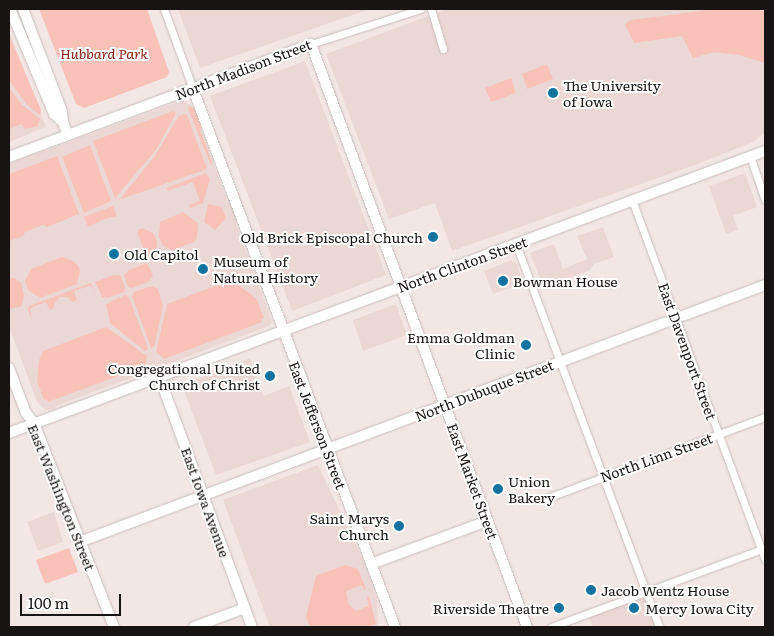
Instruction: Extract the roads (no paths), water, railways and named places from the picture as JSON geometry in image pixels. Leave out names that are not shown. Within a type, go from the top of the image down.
[{"type":"street","points":[[10,9],[54,114],[63,122]]},
{"type":"street","points":[[22,9],[62,111],[63,122],[68,135]]},
{"type":"street","points":[[164,9],[193,89]]},
{"type":"street","name":"North Madison Street","points":[[9,157],[310,44],[421,9]]},
{"type":"street","points":[[431,9],[443,49]]},
{"type":"street","name":"East Market Street","points":[[310,44],[358,166],[527,627]]},
{"type":"street","name":"East Jefferson Street","points":[[193,89],[394,627]]},
{"type":"street","name":"North Clinton Street","points":[[9,433],[765,151]]},
{"type":"street","points":[[750,156],[765,200]]},
{"type":"street","name":"East Davenport Street","points":[[632,200],[764,549],[765,559]]},
{"type":"street","points":[[516,244],[659,627]]},
{"type":"street","name":"North Dubuque Street","points":[[82,540],[436,409],[444,403],[765,285]]},
{"type":"street","name":"East Washington Street","points":[[9,368],[26,414],[34,423],[74,530],[82,540],[114,627]]},
{"type":"street","name":"East Iowa Avenue","points":[[159,376],[252,627]]},
{"type":"street","name":"North Linn Street","points":[[547,498],[765,417]]},
{"type":"street","points":[[371,564],[487,520]]},
{"type":"street","points":[[551,627],[764,549]]},
{"type":"street","points":[[194,627],[245,608]]},
{"type":"place","name":"The University of Iowa","points":[[553,93]]},
{"type":"place","name":"Old Brick Episcopal Church","points":[[433,237]]},
{"type":"place","name":"Old Capitol","points":[[114,254]]},
{"type":"place","name":"Museum of Natural History","points":[[203,269]]},
{"type":"place","name":"Bowman House","points":[[503,281]]},
{"type":"place","name":"Emma Goldman Clinic","points":[[526,345]]},
{"type":"place","name":"Congregational United Church of Christ","points":[[270,376]]},
{"type":"place","name":"Union Bakery","points":[[498,489]]},
{"type":"place","name":"Saint Marys Church","points":[[399,526]]},
{"type":"place","name":"Jacob Wentz House","points":[[591,590]]},
{"type":"place","name":"Riverside Theatre","points":[[559,608]]},
{"type":"place","name":"Mercy Iowa City","points":[[634,608]]},
{"type":"park label","name":"Hubbard Park","points":[[104,53]]}]
